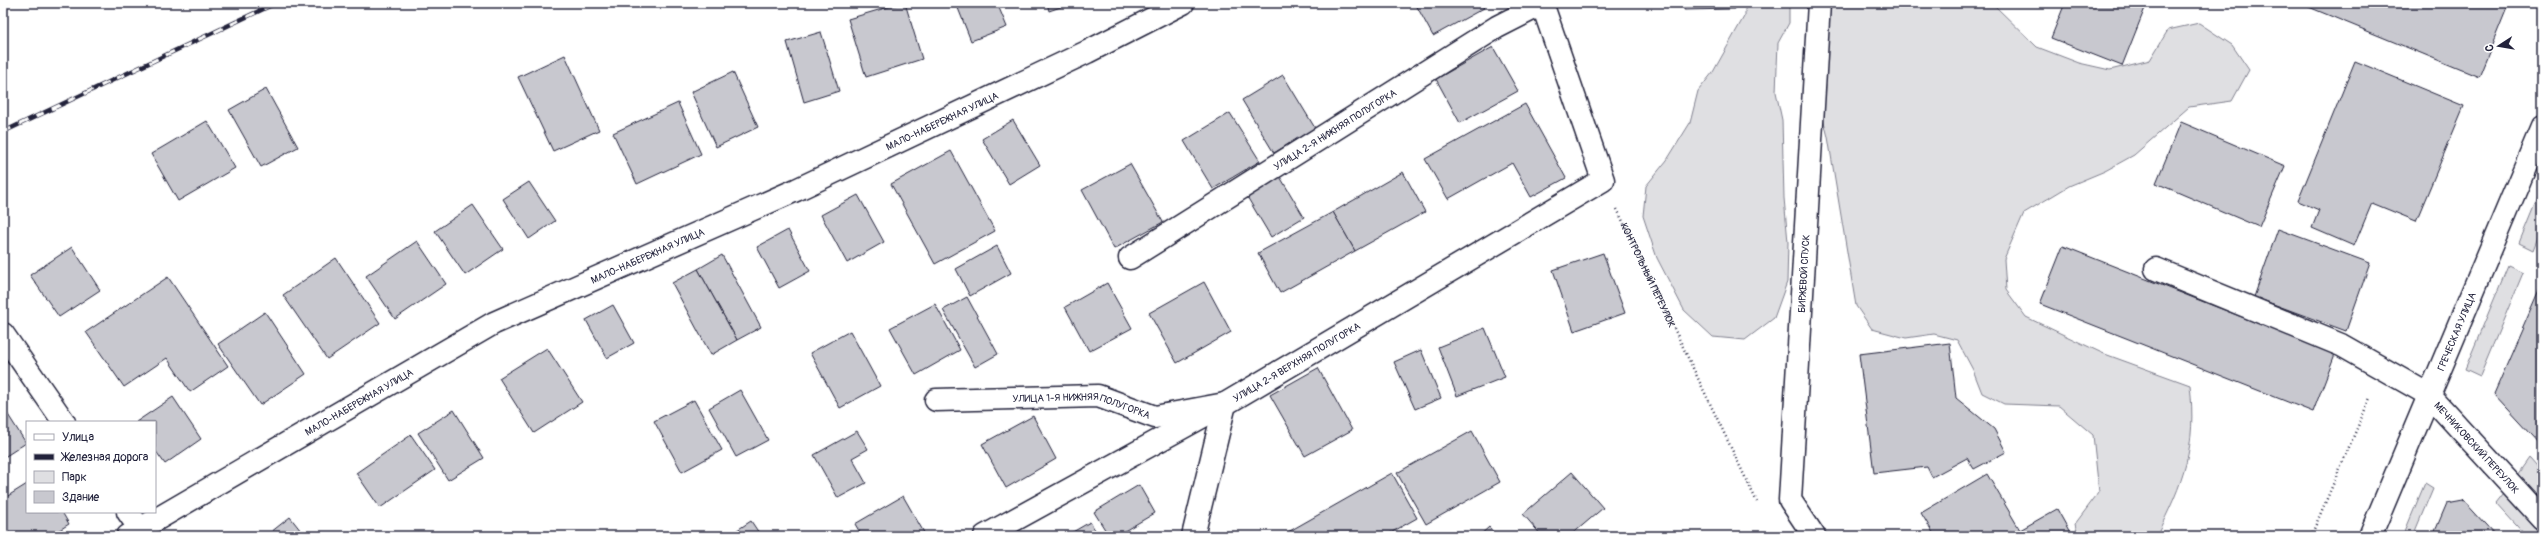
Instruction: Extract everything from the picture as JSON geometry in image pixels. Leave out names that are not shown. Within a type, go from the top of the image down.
[{"type":"street","name":"МАЛО-НАБЕРЕЖНАЯ УЛИЦА","points":[[135,528],[494,323],[796,190],[1087,52],[1183,3]]},
{"type":"street","name":"БИРЖЕВОЙ СПУСК","points":[[1814,536],[1790,500],[1819,3]]},
{"type":"street","points":[[1542,4],[1603,180]]},
{"type":"street","name":"УЛИЦА 2-Я НИЖНЯЯ ПОЛУГОРКА","points":[[1130,258],[1497,27],[1542,4]]},
{"type":"street","name":"ГРЕЧЕСКАЯ УЛИЦА","points":[[2370,536],[2542,127]]},
{"type":"street","name":"УЛИЦА 2-Я ВЕРХНЯЯ ПОЛУГОРКА","points":[[985,536],[1225,404],[1603,180]]},
{"type":"street","name":"МЕЧНИКОВСКИЙ ПЕРЕУЛОК","points":[[2156,269],[2341,345],[2430,395],[2542,518]]},
{"type":"street","points":[[3,334],[63,421]]},
{"type":"street","name":"УЛИЦА 1-Я НИЖНЯЯ ПОЛУГОРКА","points":[[936,400],[1098,396],[1155,416],[1225,404]]},
{"type":"street","points":[[1193,536],[1225,404]]},
{"type":"path","name":"КОНТРОЛЬНЫЙ ПЕРЕУЛОК","points":[[1603,180],[1686,358],[1760,507]]},
{"type":"path","points":[[2311,536],[2383,368]]},
{"type":"green space","points":[[1745,3],[1789,3],[1789,23],[1778,43],[1776,92],[1782,120],[1784,198],[1788,242],[1787,282],[1774,318],[1745,340],[1713,337],[1684,310],[1657,258],[1643,216],[1646,186],[1667,160],[1690,123],[1698,91],[1713,72],[1745,15]]},
{"type":"green space","points":[[1819,3],[1992,3],[2037,47],[2079,63],[2110,70],[2150,60],[2168,30],[2199,23],[2232,45],[2249,70],[2232,101],[2189,107],[2134,155],[2105,171],[2069,186],[2024,213],[2004,259],[2006,290],[2026,317],[2102,353],[2190,385],[2192,427],[2186,463],[2181,481],[2166,517],[2156,536],[2078,536],[2075,524],[2099,492],[2093,435],[2059,406],[2004,404],[1982,393],[1973,370],[1957,340],[1934,334],[1906,338],[1872,329],[1856,306],[1828,137],[1814,83]]},
{"type":"green space","points":[[2542,187],[2542,227],[2533,250],[2519,243]]},
{"type":"green space","points":[[2508,266],[2523,273],[2480,376],[2465,369]]},
{"type":"green space","points":[[2529,458],[2542,473],[2542,507],[2515,478]]},
{"type":"green space","points":[[2425,483],[2433,488],[2413,536],[2403,536]]},
{"type":"green space","points":[[2507,489],[2542,528],[2542,536],[2526,536],[2496,503]]},
{"type":"building","points":[[905,3],[922,59],[866,77],[848,19]]},
{"type":"building","points":[[956,3],[997,3],[1007,27],[971,41]]},
{"type":"building","points":[[1047,3],[1072,3],[1049,11]]},
{"type":"building","points":[[1415,3],[1481,3],[1484,8],[1433,36]]},
{"type":"building","points":[[1684,3],[1735,3],[1735,9],[1684,10]]},
{"type":"building","points":[[2065,3],[2147,3],[2122,66],[2051,38]]},
{"type":"building","points":[[2299,3],[2509,3],[2479,77]]},
{"type":"building","points":[[821,32],[839,91],[804,102],[787,42]]},
{"type":"building","points":[[1493,47],[1518,91],[1460,123],[1436,79]]},
{"type":"building","points":[[565,55],[599,130],[553,151],[518,77]]},
{"type":"building","points":[[2355,61],[2464,106],[2416,221],[2372,203],[2354,246],[2312,228],[2319,210],[2298,201]]},
{"type":"building","points":[[733,72],[758,127],[716,147],[691,92]]},
{"type":"building","points":[[1283,75],[1315,128],[1274,153],[1242,100]]},
{"type":"building","points":[[266,89],[298,147],[261,167],[229,110]]},
{"type":"building","points":[[678,103],[701,154],[637,184],[613,133]]},
{"type":"building","points":[[1525,104],[1566,178],[1531,197],[1512,163],[1448,199],[1425,159]]},
{"type":"building","points":[[1230,113],[1260,161],[1213,189],[1184,141]]},
{"type":"building","points":[[1013,120],[1040,165],[1009,184],[982,139]]},
{"type":"building","points":[[207,121],[235,168],[178,201],[151,154]]},
{"type":"building","points":[[2181,122],[2285,166],[2259,227],[2156,183]]},
{"type":"building","points":[[951,151],[995,231],[935,264],[891,184]]},
{"type":"building","points":[[1130,164],[1163,222],[1114,249],[1082,190]]},
{"type":"building","points":[[1403,172],[1425,212],[1355,251],[1333,212]]},
{"type":"building","points":[[1279,175],[1304,217],[1271,237],[1246,195]]},
{"type":"building","points":[[529,182],[555,221],[529,239],[503,199]]},
{"type":"building","points":[[858,195],[884,242],[847,263],[821,215]]},
{"type":"building","points":[[473,205],[503,249],[465,275],[435,231]]},
{"type":"building","points":[[1333,212],[1355,251],[1280,293],[1258,253]]},
{"type":"building","points":[[2278,229],[2370,263],[2346,331],[2254,297]]},
{"type":"building","points":[[788,230],[810,271],[779,288],[757,247]]},
{"type":"building","points":[[417,241],[446,284],[395,319],[366,276]]},
{"type":"building","points":[[997,246],[1011,273],[970,296],[956,269]]},
{"type":"building","points":[[2063,246],[2335,354],[2313,412],[2040,304]]},
{"type":"building","points":[[72,247],[100,290],[59,317],[30,275]]},
{"type":"building","points":[[1603,253],[1625,313],[1574,331],[1553,270]]},
{"type":"building","points":[[722,255],[761,327],[737,340],[698,269]]},
{"type":"building","points":[[336,258],[380,323],[327,359],[283,295]]},
{"type":"building","points":[[698,269],[737,340],[711,355],[672,283]]},
{"type":"building","points":[[168,277],[228,366],[190,392],[167,358],[124,387],[86,332]]},
{"type":"building","points":[[1204,282],[1231,332],[1177,363],[1149,313]]},
{"type":"building","points":[[1107,283],[1132,328],[1089,351],[1065,307]]},
{"type":"building","points":[[2542,284],[2542,446],[2494,394]]},
{"type":"building","points":[[967,297],[998,354],[975,367],[943,310]]},
{"type":"building","points":[[935,304],[960,350],[916,375],[890,328]]},
{"type":"building","points":[[613,305],[634,343],[607,358],[586,320]]},
{"type":"building","points":[[265,312],[306,374],[260,405],[218,344]]},
{"type":"building","points":[[1485,328],[1505,377],[1457,396],[1438,347]]},
{"type":"building","points":[[850,331],[880,386],[840,408],[810,353]]},
{"type":"building","points":[[1950,343],[1956,398],[1994,429],[2006,452],[1974,469],[1967,458],[1932,477],[1927,467],[1874,473],[1859,354]]},
{"type":"building","points":[[547,348],[582,402],[534,433],[499,378]]},
{"type":"building","points":[[1421,350],[1441,398],[1415,409],[1394,362]]},
{"type":"building","points":[[1318,368],[1352,430],[1305,456],[1270,395]]},
{"type":"building","points":[[740,390],[768,440],[736,457],[709,408]]},
{"type":"building","points":[[173,397],[201,439],[165,464],[156,451],[156,421],[137,421]]},
{"type":"building","points":[[694,400],[722,450],[682,472],[654,421]]},
{"type":"building","points":[[5,410],[26,443],[3,458],[3,411]]},
{"type":"building","points":[[454,410],[484,458],[448,480],[418,433]]},
{"type":"building","points":[[1033,416],[1056,459],[1006,488],[982,444]]},
{"type":"building","points":[[857,431],[868,449],[852,458],[866,483],[838,498],[814,455]]},
{"type":"building","points":[[1472,431],[1500,482],[1426,524],[1397,473]]},
{"type":"building","points":[[411,435],[435,470],[380,508],[356,473]]},
{"type":"building","points":[[1572,472],[1603,508],[1570,536],[1542,536],[1523,514]]},
{"type":"building","points":[[1392,473],[1417,518],[1385,536],[1281,536]]},
{"type":"building","points":[[1987,474],[2020,530],[2057,509],[2072,536],[1935,536],[1921,513]]},
{"type":"building","points":[[26,485],[26,513],[63,513],[69,524],[50,536],[3,536],[3,499]]},
{"type":"building","points":[[1139,485],[1155,513],[1116,536],[1109,536],[1094,512]]},
{"type":"building","points":[[903,496],[926,536],[862,536],[855,524]]},
{"type":"building","points":[[2463,500],[2496,536],[2433,536],[2447,503]]},
{"type":"building","points":[[290,517],[305,536],[266,536]]},
{"type":"building","points":[[751,521],[761,536],[728,536]]},
{"type":"building","points":[[1090,522],[1099,536],[1072,536],[1071,533]]},
{"type":"building","points":[[1489,527],[1497,536],[1479,536]]},
{"type":"railway","points":[[3,132],[276,3]]}]
